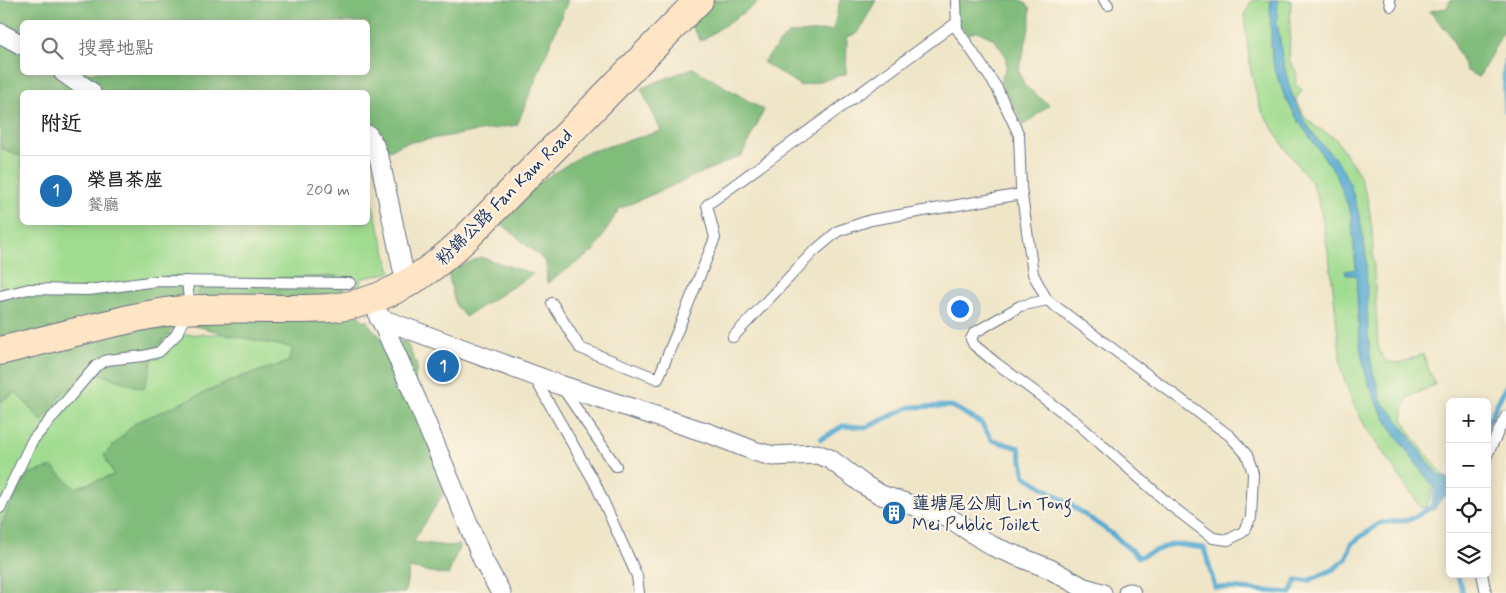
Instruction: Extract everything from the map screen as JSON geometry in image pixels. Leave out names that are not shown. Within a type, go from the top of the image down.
[{"type":"main road","name":"粉錦公路 Fan Kam Road","points":[[0,351],[133,318],[190,310],[325,308],[353,305],[377,308],[406,284],[432,268],[468,236],[699,0]]},
{"type":"street","points":[[0,33],[20,44]]},
{"type":"street","points":[[67,75],[88,90]]},
{"type":"street","points":[[370,138],[380,161],[406,284]]},
{"type":"street","points":[[377,308],[560,385],[711,434],[757,452],[773,456],[817,454],[830,459],[881,495],[948,516],[992,546],[1050,569],[1082,587],[1102,593]]},
{"type":"street","points":[[377,308],[483,560],[500,593]]},
{"type":"lane","points":[[956,0],[956,23],[958,28],[998,88],[1019,135],[1022,194],[1034,274],[1047,300],[1230,436],[1247,456],[1253,473],[1251,518],[1243,532],[1228,540],[1213,538],[1170,504],[1076,422],[974,345],[971,338],[974,333],[1020,306],[1047,300]]},
{"type":"lane","points":[[552,303],[580,348],[658,379],[715,238],[707,204],[956,23]]},
{"type":"lane","points":[[733,337],[812,253],[838,232],[871,220],[1022,194]]},
{"type":"lane","points":[[0,296],[29,289],[89,290],[157,281],[350,282]]},
{"type":"lane","points":[[0,508],[32,441],[96,366],[107,360],[143,356],[159,352],[176,335],[190,310],[187,281]]},
{"type":"lane","points":[[532,374],[595,483],[637,576],[639,593]]},
{"type":"lane","points":[[560,385],[616,466]]},
{"type":"lane","points":[[1491,447],[1506,416]]},
{"type":"lane","points":[[1483,578],[1486,593]]},
{"type":"green space","points":[[0,0],[568,0],[517,125],[405,143],[370,158],[370,90],[20,90],[20,155],[0,148]]},
{"type":"green space","points":[[711,0],[762,0],[701,41],[690,24]]},
{"type":"green space","points":[[840,0],[876,0],[858,33],[847,37],[846,74],[801,86],[763,62],[788,34],[833,30]]},
{"type":"green space","points":[[952,0],[1022,0],[1030,7],[1030,24],[1019,71],[1024,85],[1049,105],[1024,125],[1000,82],[1006,68],[1006,56],[994,39],[977,31],[969,34],[949,17]]},
{"type":"green space","points":[[1252,0],[1291,0],[1289,60],[1297,73],[1295,84],[1302,90],[1296,99],[1305,117],[1316,127],[1335,138],[1359,174],[1368,201],[1372,230],[1378,346],[1381,354],[1387,362],[1400,363],[1423,354],[1435,385],[1408,397],[1403,412],[1405,423],[1409,430],[1445,479],[1432,490],[1427,506],[1421,508],[1366,428],[1353,403],[1342,373],[1331,269],[1320,206],[1312,183],[1287,151],[1262,111],[1251,72],[1244,15]]},
{"type":"green space","points":[[1450,0],[1506,0],[1506,27],[1479,77],[1467,71],[1449,33],[1429,11],[1447,8]]},
{"type":"green space","points":[[693,68],[764,110],[742,155],[619,209],[594,251],[547,283],[546,262],[501,223],[526,191],[585,153],[661,131],[641,88]]},
{"type":"green space","points":[[0,111],[20,121],[20,225],[370,225],[370,196],[391,272],[360,279],[361,285],[335,289],[279,293],[142,294],[0,329]]},
{"type":"green space","points":[[481,257],[533,274],[465,317],[455,304],[448,272]]},
{"type":"green space","points":[[179,275],[185,315],[156,348],[144,389],[100,374],[64,391],[42,422],[16,392],[0,402],[0,297],[75,290]]},
{"type":"green space","points":[[336,276],[355,312],[386,342],[406,342],[417,365],[413,393],[445,491],[413,542],[447,546],[460,545],[448,575],[409,568],[405,593],[0,593],[0,529],[9,506],[28,474],[52,467],[75,488],[114,475],[104,455],[135,423],[243,376],[288,362],[293,348],[188,324],[202,281]]},
{"type":"green space","points":[[368,320],[440,482],[0,593],[0,370],[147,335],[339,330]]},
{"type":"water","points":[[1270,0],[1278,0],[1277,22],[1283,61],[1291,92],[1304,120],[1318,140],[1339,163],[1350,184],[1360,218],[1366,255],[1368,333],[1371,361],[1383,404],[1393,413],[1423,456],[1439,475],[1446,478],[1446,493],[1433,511],[1438,493],[1405,449],[1385,418],[1369,385],[1364,367],[1358,321],[1356,275],[1346,275],[1345,271],[1356,269],[1351,214],[1336,174],[1299,122],[1284,95],[1274,67],[1271,46]]},
{"type":"waterway","points":[[1506,60],[1504,74],[1506,111]]},
{"type":"waterway","points":[[1491,416],[1506,386]]},
{"type":"waterway","points":[[821,439],[843,426],[867,427],[910,407],[952,406],[981,423],[992,440],[1019,448],[1025,476],[1111,533],[1139,557],[1173,544],[1204,548],[1215,587],[1291,593],[1296,581],[1310,580],[1334,569],[1346,559],[1352,543],[1380,523],[1409,520],[1432,507],[1436,490],[1440,487]]},
{"type":"waterway","points":[[1441,489],[1446,495]]},
{"type":"waterway","points":[[1458,578],[1463,593]]},
{"type":"place","name":"榮昌茶座","points":[[443,366]]},
{"type":"place","name":"蓮塘尾公廁 Lin Tong Mei Public Toilet","points":[[894,513]]}]
